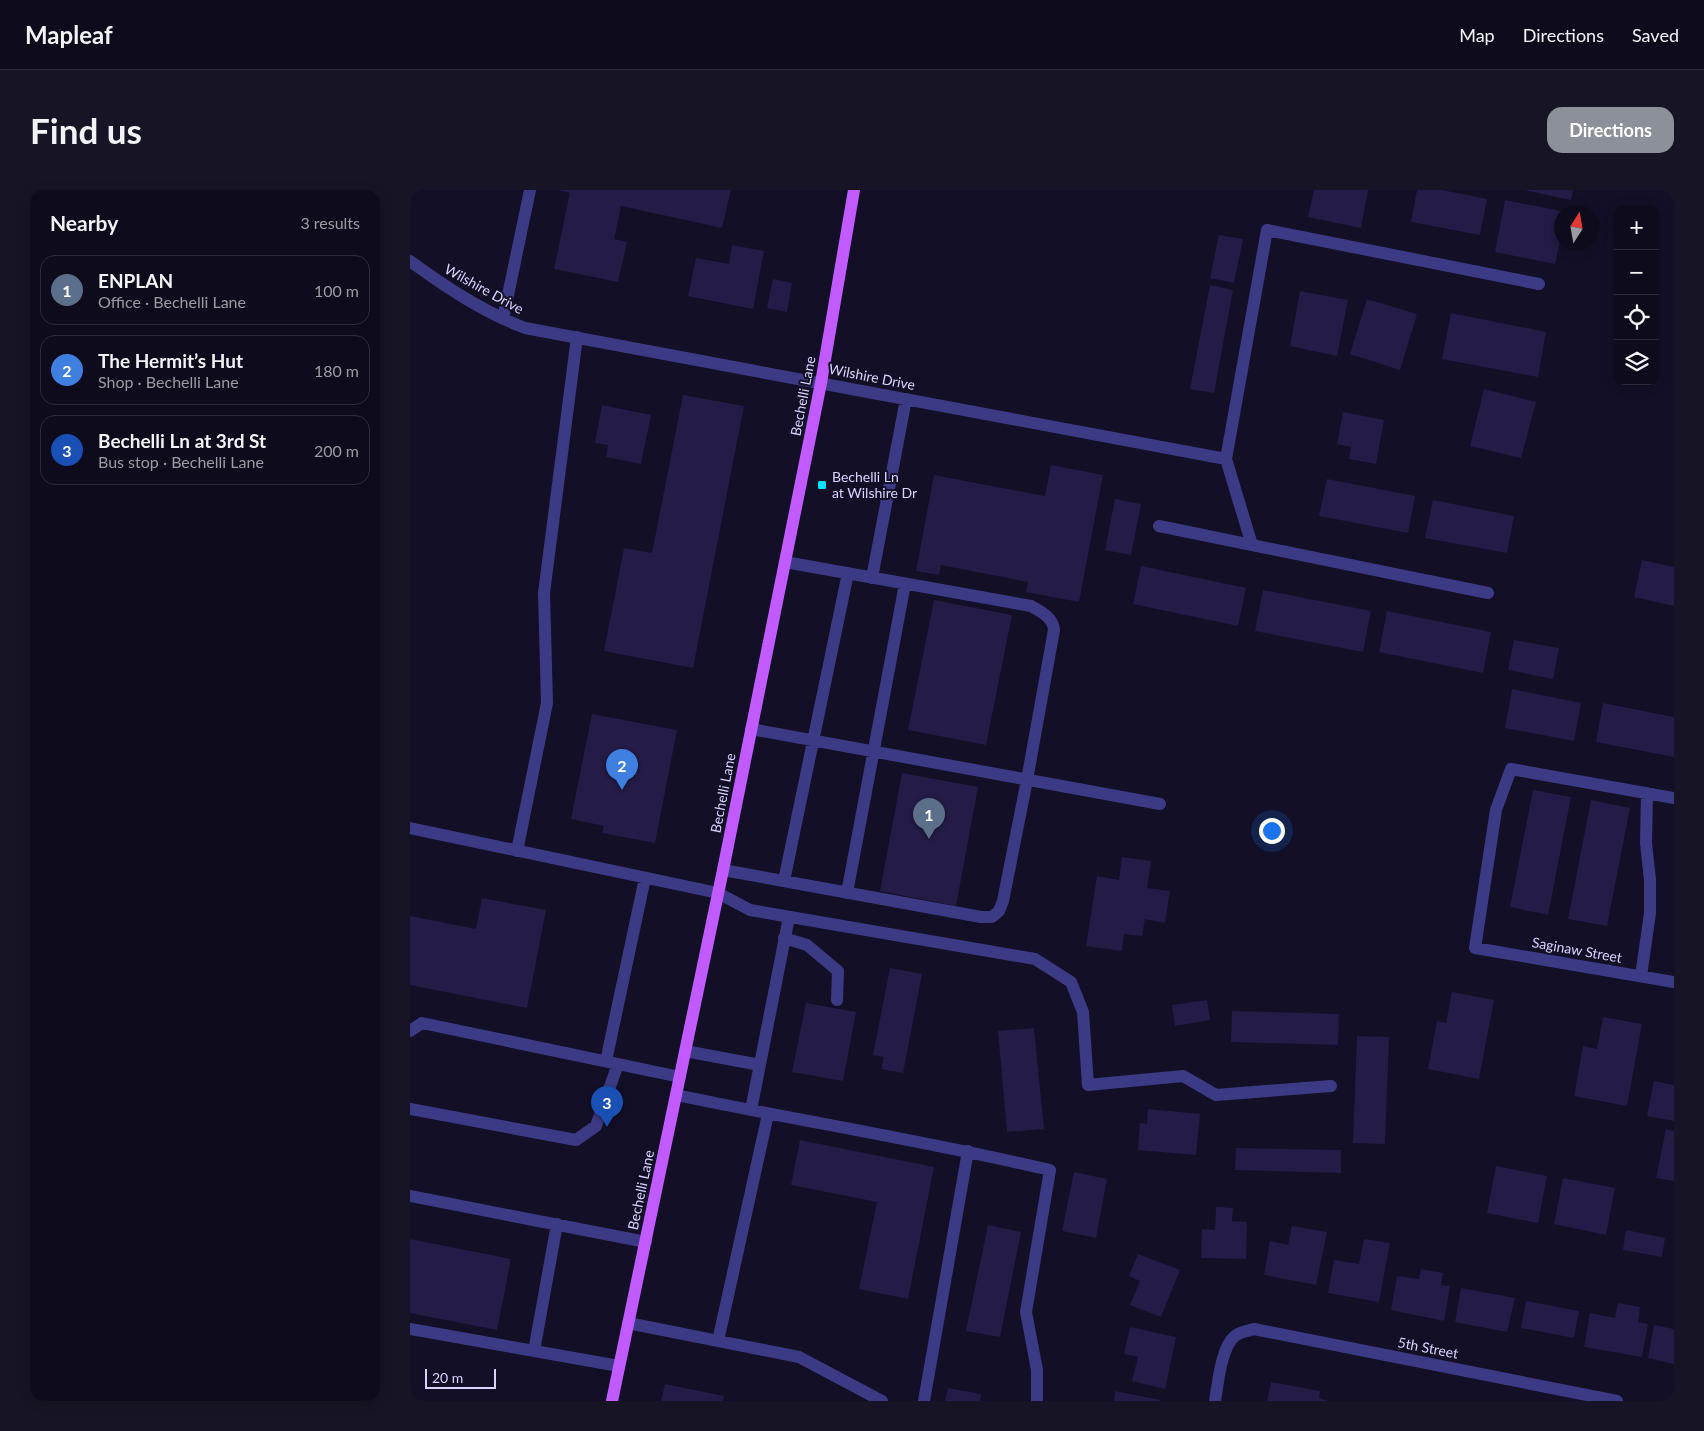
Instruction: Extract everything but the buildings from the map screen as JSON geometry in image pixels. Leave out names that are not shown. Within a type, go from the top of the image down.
[{"type":"main road","name":"Bechelli Lane","points":[[612,1401],[723,870],[821,383],[854,190]]},
{"type":"street","points":[[503,319],[530,190]]},
{"type":"street","points":[[1252,545],[1226,459],[1267,230],[1539,284]]},
{"type":"street","name":"Wilshire Drive","points":[[410,261],[443,285],[503,319],[525,328],[1226,459]]},
{"type":"street","points":[[518,851],[547,703],[544,593],[577,338]]},
{"type":"street","points":[[872,578],[906,399]]},
{"type":"street","points":[[1158,526],[1488,593]]},
{"type":"street","points":[[723,870],[981,917],[992,917],[999,911],[1003,901],[1054,630],[1053,623],[1043,613],[1031,606],[785,562]]},
{"type":"street","points":[[784,881],[848,573]]},
{"type":"street","points":[[847,893],[905,584]]},
{"type":"street","points":[[751,729],[1160,804]]},
{"type":"street","name":"Saginaw Street","points":[[1647,793],[1511,769],[1496,810],[1475,948],[1674,982]]},
{"type":"street","points":[[1641,976],[1650,912],[1650,880],[1646,843],[1647,793],[1674,798]]},
{"type":"street","points":[[410,828],[718,893],[750,910],[1035,959],[1071,982],[1083,1012],[1088,1085],[1183,1076],[1216,1095],[1331,1086]]},
{"type":"street","points":[[410,1109],[576,1140],[596,1126],[612,1063],[644,878]]},
{"type":"street","points":[[751,1110],[789,916]]},
{"type":"street","points":[[784,938],[807,945],[838,971],[837,1000]]},
{"type":"street","points":[[410,1031],[422,1023],[680,1077]]},
{"type":"street","points":[[685,1051],[760,1065]]},
{"type":"street","points":[[676,1095],[968,1151],[1050,1170],[1026,1312],[1037,1370],[1037,1401]]},
{"type":"street","points":[[718,1341],[768,1114]]},
{"type":"street","points":[[924,1401],[968,1151]]},
{"type":"street","points":[[410,1196],[646,1242]]},
{"type":"street","points":[[534,1351],[554,1224]]},
{"type":"street","points":[[628,1323],[799,1357],[882,1401]]},
{"type":"street","points":[[410,1329],[620,1366]]},
{"type":"street","name":"5th Street","points":[[1214,1401],[1228,1344],[1235,1336],[1254,1329],[1617,1401]]},
{"type":"place","name":"Bechelli Ln at Wilshire Dr","points":[[822,485]]},
{"type":"place","name":"The Hermit’s Hut","points":[[622,790]]},
{"type":"place","name":"ENPLAN","points":[[929,839]]},
{"type":"place","name":"Bechelli Ln at 3rd St","points":[[607,1127]]}]
